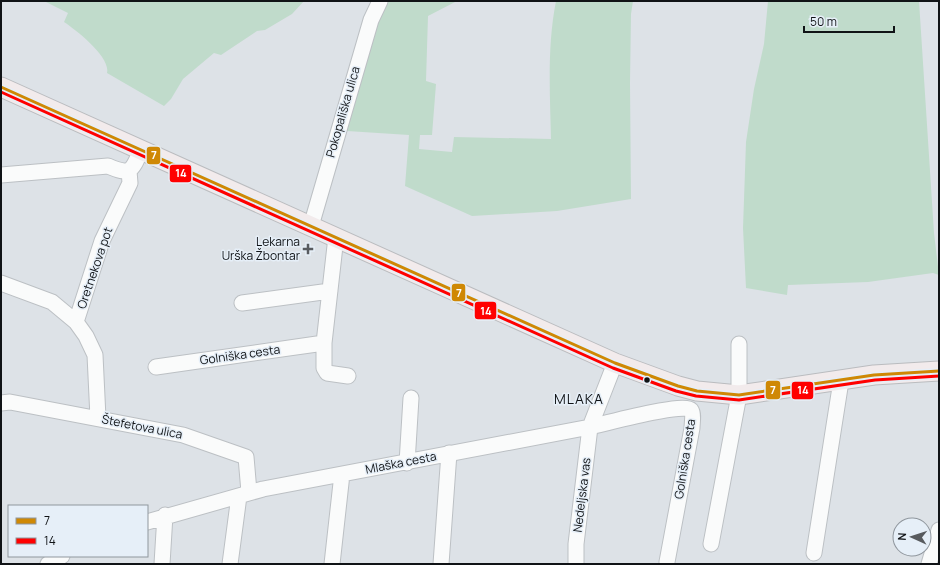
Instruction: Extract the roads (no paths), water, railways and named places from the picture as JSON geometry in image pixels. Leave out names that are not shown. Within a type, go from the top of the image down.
[{"type":"main road","points":[[1,86],[615,363],[684,388],[738,395],[897,373],[939,371]]},
{"type":"street","name":"Pokopališka ulica","points":[[311,226],[371,20],[380,1]]},
{"type":"street","name":"Oretnekova pot","points":[[76,322],[102,241],[130,183],[129,171],[133,169],[141,150]]},
{"type":"street","points":[[1,175],[88,169],[108,166],[124,172],[129,171]]},
{"type":"street","points":[[336,237],[324,343],[324,368],[327,373],[348,376]]},
{"type":"street","name":"Oretnekova pot","points":[[1,283],[52,302],[76,322],[86,336],[95,355],[98,418]]},
{"type":"street","points":[[242,303],[330,291]]},
{"type":"street","name":"Golniška cesta","points":[[156,367],[324,343]]},
{"type":"street","points":[[711,544],[738,395],[739,344]]},
{"type":"street","points":[[590,427],[615,363]]},
{"type":"street","points":[[814,554],[841,381]]},
{"type":"street","points":[[407,463],[411,398]]},
{"type":"street","name":"Štefetova ulica","points":[[1,403],[10,402],[183,435],[246,457],[244,494]]},
{"type":"street","name":"Golniška cesta","points":[[590,427],[673,409],[684,408],[691,410],[693,417],[692,428],[666,562]]},
{"type":"street","name":"Mlaška cesta","points":[[148,522],[165,515],[244,494],[305,480],[407,463],[449,453],[590,427]]},
{"type":"street","name":"Nedeljska vas","points":[[576,564],[576,544],[590,427]]},
{"type":"street","points":[[441,564],[449,453]]},
{"type":"street","points":[[332,564],[342,474]]},
{"type":"street","points":[[230,564],[244,494]]},
{"type":"street","points":[[162,564],[165,515]]},
{"type":"street","points":[[929,564],[939,530]]},
{"type":"street","points":[[48,564],[60,557]]},
{"type":"place","name":"Lekarna Urška Žbontar","points":[[308,249]]},
{"type":"district","name":"MLAKA","points":[[579,399]]}]
